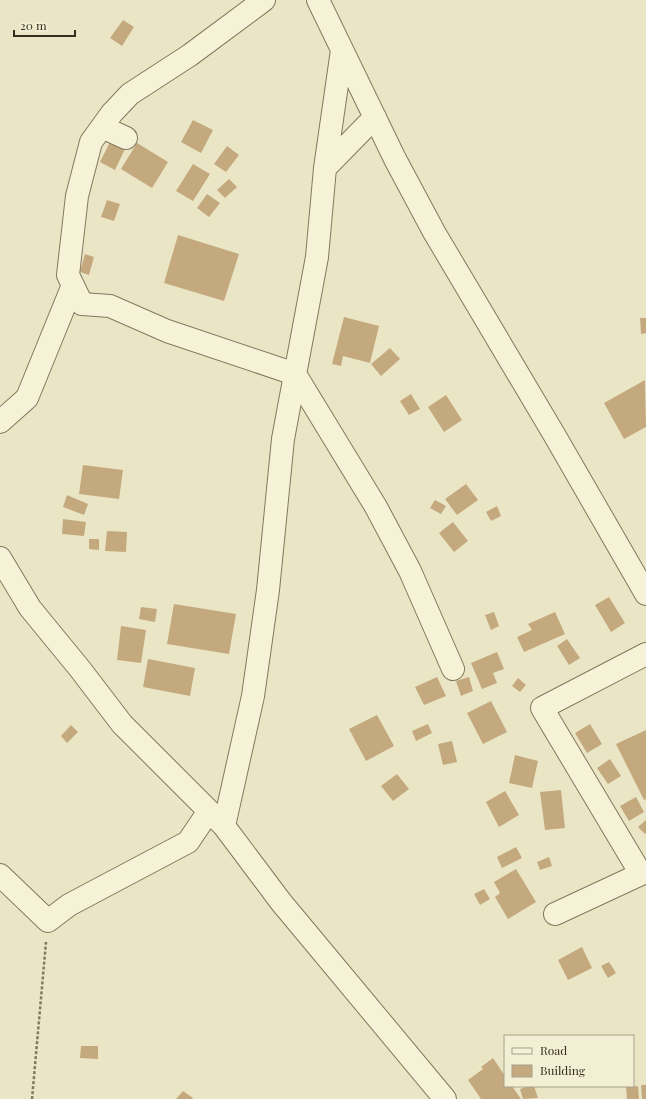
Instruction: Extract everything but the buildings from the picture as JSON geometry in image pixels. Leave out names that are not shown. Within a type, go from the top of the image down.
[{"type":"street","points":[[264,0],[190,54],[130,94],[112,113],[91,142],[77,196],[68,275],[82,304],[110,306],[167,332],[295,374],[325,420],[393,539],[410,571],[453,669]]},
{"type":"street","points":[[318,0],[375,118],[434,232],[555,436],[646,594]]},
{"type":"street","points":[[0,875],[48,921],[69,905],[188,842],[216,819],[253,696],[268,590],[283,439],[317,257],[325,168],[342,50]]},
{"type":"street","points":[[325,168],[375,118]]},
{"type":"street","points":[[102,127],[126,138]]},
{"type":"street","points":[[0,422],[27,398],[73,285]]},
{"type":"street","points":[[0,558],[30,608],[80,669],[122,724],[216,819],[281,902],[445,1099]]},
{"type":"street","points":[[555,914],[641,874],[542,708],[646,654]]},
{"type":"path","points":[[32,1099],[48,921]]}]
